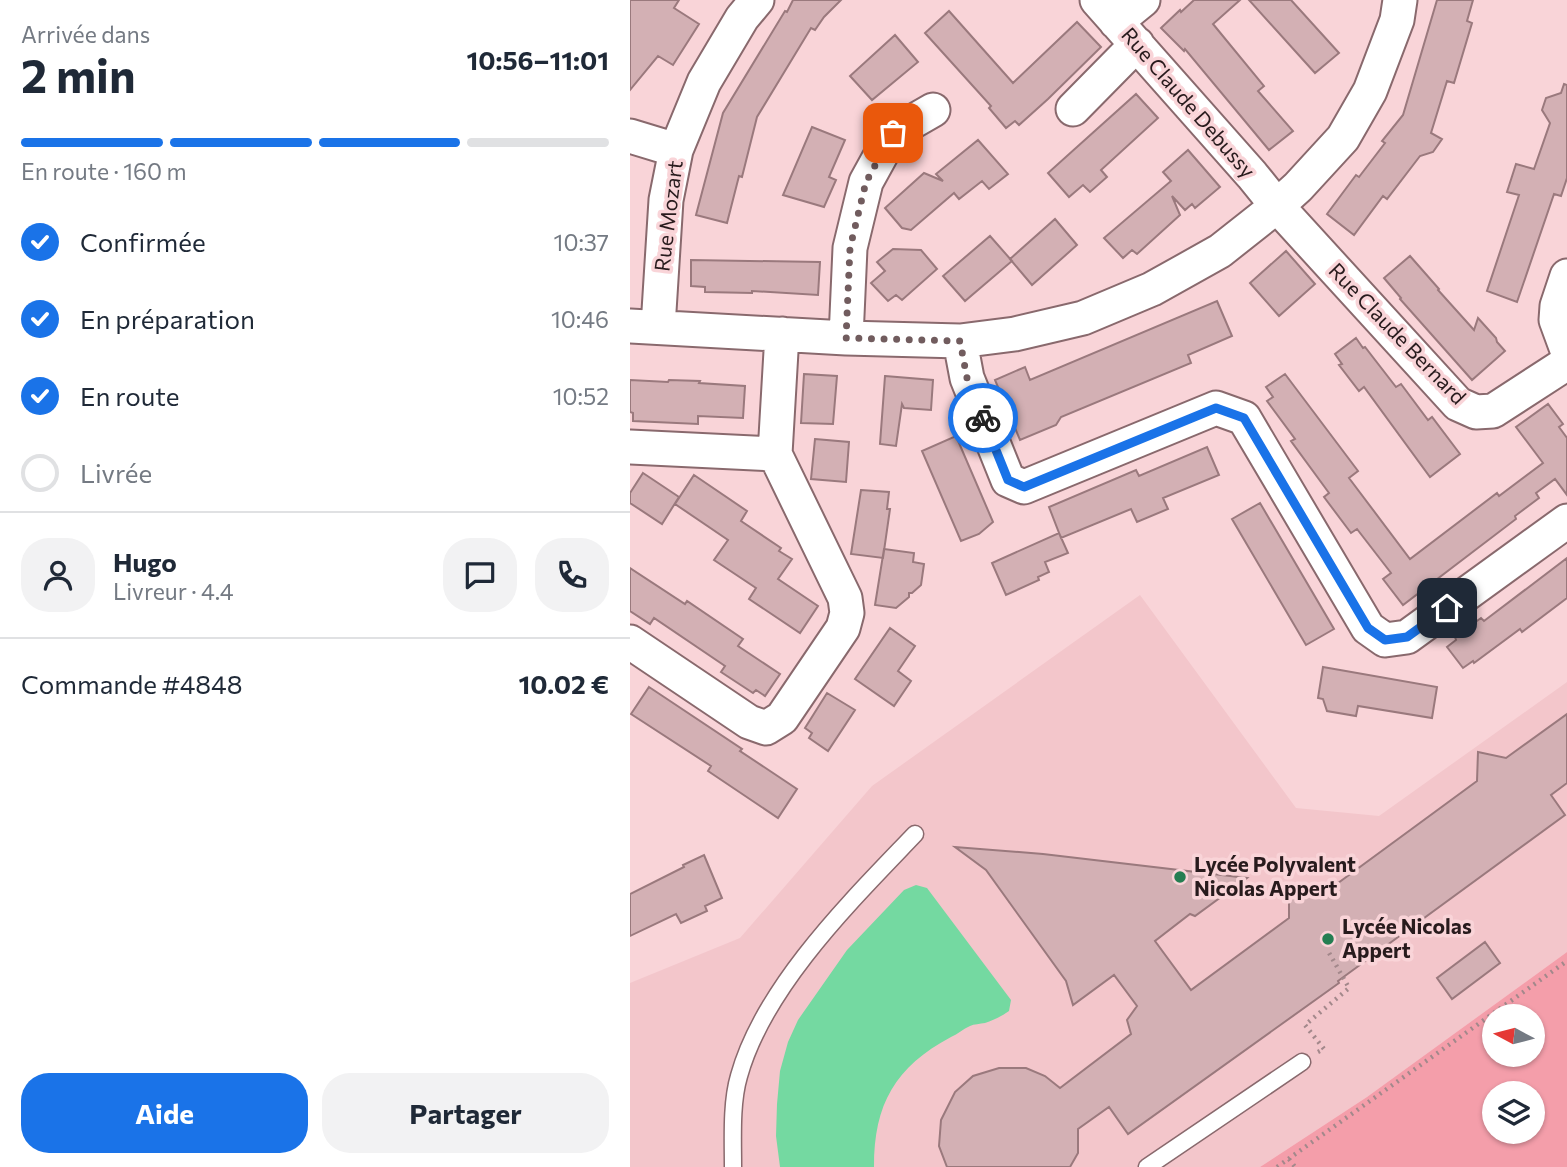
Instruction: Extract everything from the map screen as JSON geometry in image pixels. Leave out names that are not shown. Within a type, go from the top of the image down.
[{"type":"street","name":"Rue Mozart","points":[[644,327],[676,150],[704,82],[757,0]]},
{"type":"street","points":[[1073,109],[1117,22],[1143,0]]},
{"type":"street","points":[[644,327],[960,341],[1015,334],[1083,318],[1152,289],[1220,251],[1277,206],[1343,138],[1370,91],[1397,20],[1400,0]]},
{"type":"street","name":"Rue Claude Debussy","points":[[1117,22],[1277,206]]},
{"type":"street","points":[[846,338],[850,248],[866,182],[893,133],[933,110]]},
{"type":"street","points":[[630,136],[676,150]]},
{"type":"street","name":"Rue Claude Bernard","points":[[1277,206],[1458,404],[1476,412],[1493,411],[1567,363]]},
{"type":"street","points":[[1567,276],[1557,306],[1556,320],[1567,350]]},
{"type":"street","points":[[630,642],[749,722],[766,728],[782,718],[843,628],[847,613],[845,598],[775,454],[782,334]]},
{"type":"street","points":[[960,341],[967,378],[1008,480],[1024,487],[1216,408],[1244,418],[1368,628],[1385,640],[1407,637],[1567,521]]},
{"type":"street","points":[[630,447],[775,454]]},
{"type":"lane","points":[[733,1167],[733,1124],[738,1077],[756,1031],[813,945],[915,834]]},
{"type":"lane","points":[[1147,1167],[1303,1062]]},
{"type":"path","points":[[1305,1025],[1349,988],[1328,951]]},
{"type":"path","points":[[1277,1167],[1567,961]]},
{"type":"path","points":[[1289,1159],[1295,1167]]},
{"type":"shaded area","name":"Lycée Polyvalent Nicolas Appert","points":[[1140,595],[1296,808],[1379,816],[1567,682],[1567,952],[1495,1004],[1482,1004],[1482,1014],[1367,1097],[1260,1167],[630,1167],[630,983],[740,938],[872,786]]},
{"type":"shaded area","points":[[916,885],[927,888],[1011,1000],[1009,1011],[992,1021],[965,1029],[915,1061],[902,1075],[884,1106],[878,1124],[874,1167],[780,1167],[776,1136],[780,1071],[788,1042],[798,1020],[847,950],[904,890]]},
{"type":"shaded area","points":[[1567,952],[1567,1167],[1260,1167],[1367,1097],[1482,1014],[1482,1068],[1545,1068],[1545,1004],[1495,1004]]},
{"type":"building","points":[[630,0],[679,0],[674,8],[699,24],[673,65],[658,56],[630,90]]},
{"type":"building","points":[[793,0],[841,0],[815,30],[811,28],[757,117],[727,223],[696,215],[723,113]]},
{"type":"building","points":[[1194,0],[1240,0],[1213,24],[1264,86],[1258,91],[1293,131],[1269,150],[1185,49],[1184,51],[1161,28]]},
{"type":"building","points":[[1249,0],[1291,0],[1339,53],[1315,73]]},
{"type":"building","points":[[1437,0],[1473,0],[1467,21],[1472,23],[1454,83],[1447,81],[1431,133],[1442,139],[1433,152],[1420,156],[1387,199],[1383,196],[1354,235],[1327,214],[1356,175],[1359,177],[1403,115]]},
{"type":"building","points":[[949,11],[1013,83],[1077,22],[1101,47],[1019,125],[1015,121],[1006,128],[989,108],[991,106],[925,33]]},
{"type":"building","points":[[895,35],[918,62],[872,100],[850,76]]},
{"type":"building","points":[[1564,84],[1567,85],[1567,178],[1561,196],[1554,194],[1517,302],[1487,291],[1519,195],[1507,192],[1516,164],[1534,169],[1550,123],[1542,110],[1546,98],[1561,93]]},
{"type":"building","points":[[1136,94],[1158,118],[1101,170],[1107,177],[1090,192],[1083,185],[1069,197],[1048,173]]},
{"type":"building","points":[[812,127],[845,140],[829,177],[836,180],[824,207],[783,195]]},
{"type":"building","points":[[978,140],[1008,174],[989,189],[982,181],[959,199],[954,193],[911,230],[902,228],[885,208],[924,173],[943,181],[936,174]]},
{"type":"building","points":[[1188,150],[1220,187],[1195,208],[1192,204],[1185,210],[1172,196],[1180,215],[1137,254],[1132,250],[1123,258],[1104,238],[1171,181],[1163,172]]},
{"type":"building","points":[[1055,219],[1077,245],[1032,285],[1010,259]]},
{"type":"building","points":[[990,236],[1012,261],[965,301],[943,276]]},
{"type":"building","points":[[893,249],[921,250],[937,269],[902,300],[896,295],[888,301],[871,283],[885,271],[877,262]]},
{"type":"building","points":[[1286,251],[1315,284],[1279,316],[1250,283]]},
{"type":"building","points":[[1410,256],[1474,330],[1478,318],[1505,351],[1472,380],[1384,278]]},
{"type":"building","points":[[691,260],[820,262],[818,295],[752,291],[705,292],[705,287],[691,286]]},
{"type":"building","points":[[1217,301],[1232,336],[1188,355],[1191,363],[1061,417],[1056,425],[1020,440],[995,380],[1025,367],[1030,380]]},
{"type":"building","points":[[1356,338],[1396,387],[1401,384],[1428,420],[1432,417],[1460,454],[1430,477],[1364,387],[1359,391],[1339,365],[1342,364],[1335,354]]},
{"type":"building","points":[[804,374],[837,376],[833,424],[801,423]]},
{"type":"building","points":[[1285,374],[1358,471],[1349,478],[1410,559],[1497,493],[1499,496],[1543,463],[1516,427],[1548,404],[1563,424],[1559,427],[1567,438],[1567,495],[1555,479],[1536,493],[1539,498],[1515,516],[1516,519],[1403,605],[1383,579],[1391,573],[1357,529],[1351,533],[1324,497],[1329,493],[1291,441],[1295,439],[1267,401],[1273,397],[1266,387]]},
{"type":"building","points":[[885,376],[933,380],[931,410],[904,408],[902,404],[896,446],[880,444]]},
{"type":"building","points":[[630,380],[700,381],[699,383],[745,386],[743,418],[698,416],[698,424],[633,421],[633,413],[630,412]]},
{"type":"building","points":[[956,436],[993,522],[979,534],[961,541],[922,451]]},
{"type":"building","points":[[815,439],[849,442],[846,482],[811,479]]},
{"type":"building","points":[[1207,447],[1219,475],[1163,498],[1168,509],[1137,522],[1131,509],[1061,538],[1049,507],[1136,470],[1139,476]]},
{"type":"building","points":[[643,473],[679,497],[662,524],[630,503],[630,493]]},
{"type":"building","points":[[694,475],[747,511],[741,521],[781,548],[779,551],[792,559],[778,579],[818,606],[800,633],[749,599],[756,588],[714,560],[728,540],[675,504]]},
{"type":"building","points":[[861,490],[889,492],[887,509],[890,509],[883,558],[851,554]]},
{"type":"building","points":[[1260,503],[1334,629],[1306,645],[1232,519]]},
{"type":"building","points":[[1059,533],[1068,553],[1045,562],[1049,572],[1038,577],[1039,580],[1006,595],[992,563]]},
{"type":"building","points":[[884,549],[914,553],[913,562],[924,564],[921,585],[909,593],[909,597],[896,608],[875,605]]},
{"type":"building","points":[[1567,558],[1567,598],[1522,632],[1520,629],[1463,668],[1447,647],[1456,640],[1455,637],[1481,618],[1484,621]]},
{"type":"building","points":[[630,568],[685,604],[687,601],[743,639],[738,646],[780,674],[765,696],[756,690],[753,693],[721,672],[725,666],[654,618],[650,624],[630,611]]},
{"type":"building","points":[[890,628],[915,646],[898,671],[911,681],[894,706],[855,679]]},
{"type":"building","points":[[1323,667],[1437,687],[1432,718],[1358,706],[1356,716],[1327,711],[1323,699],[1318,698]]},
{"type":"building","points":[[649,687],[797,789],[778,818],[708,771],[711,766],[631,714]]},
{"type":"building","points":[[827,693],[855,710],[828,751],[809,738],[812,733],[805,728]]},
{"type":"building","name":"Lycée Nicolas Appert","points":[[1567,714],[1567,783],[1551,795],[1565,815],[1338,981],[1339,983],[1128,1134],[1109,1107],[1078,1129],[1078,1153],[1070,1167],[947,1167],[939,1146],[941,1120],[955,1092],[973,1076],[999,1068],[1026,1068],[1045,1076],[1060,1088],[1131,1034],[1127,1020],[1137,1006],[1114,975],[1073,1005],[1066,981],[986,870],[955,847],[1043,854],[1247,878],[1195,916],[1190,914],[1155,941],[1191,990],[1289,918],[1289,895],[1319,897],[1477,781],[1478,752],[1506,758]]},
{"type":"building","points":[[704,855],[722,898],[705,906],[707,911],[681,923],[676,914],[630,936],[630,894]]},
{"type":"building","points":[[1485,942],[1500,963],[1452,999],[1437,978]]},
{"type":"way so far","points":[[893,133],[866,182],[850,248],[846,338],[960,341],[967,378],[983,418]]},
{"type":"place","name":"Lycée Polyvalent Nicolas Appert","points":[[1180,877]]},
{"type":"place","name":"Lycée Nicolas Appert","points":[[1328,939]]},
{"type":"route","points":[[983,418],[1008,480],[1024,487],[1216,408],[1244,418],[1368,628],[1385,640],[1407,637],[1447,608]]}]
